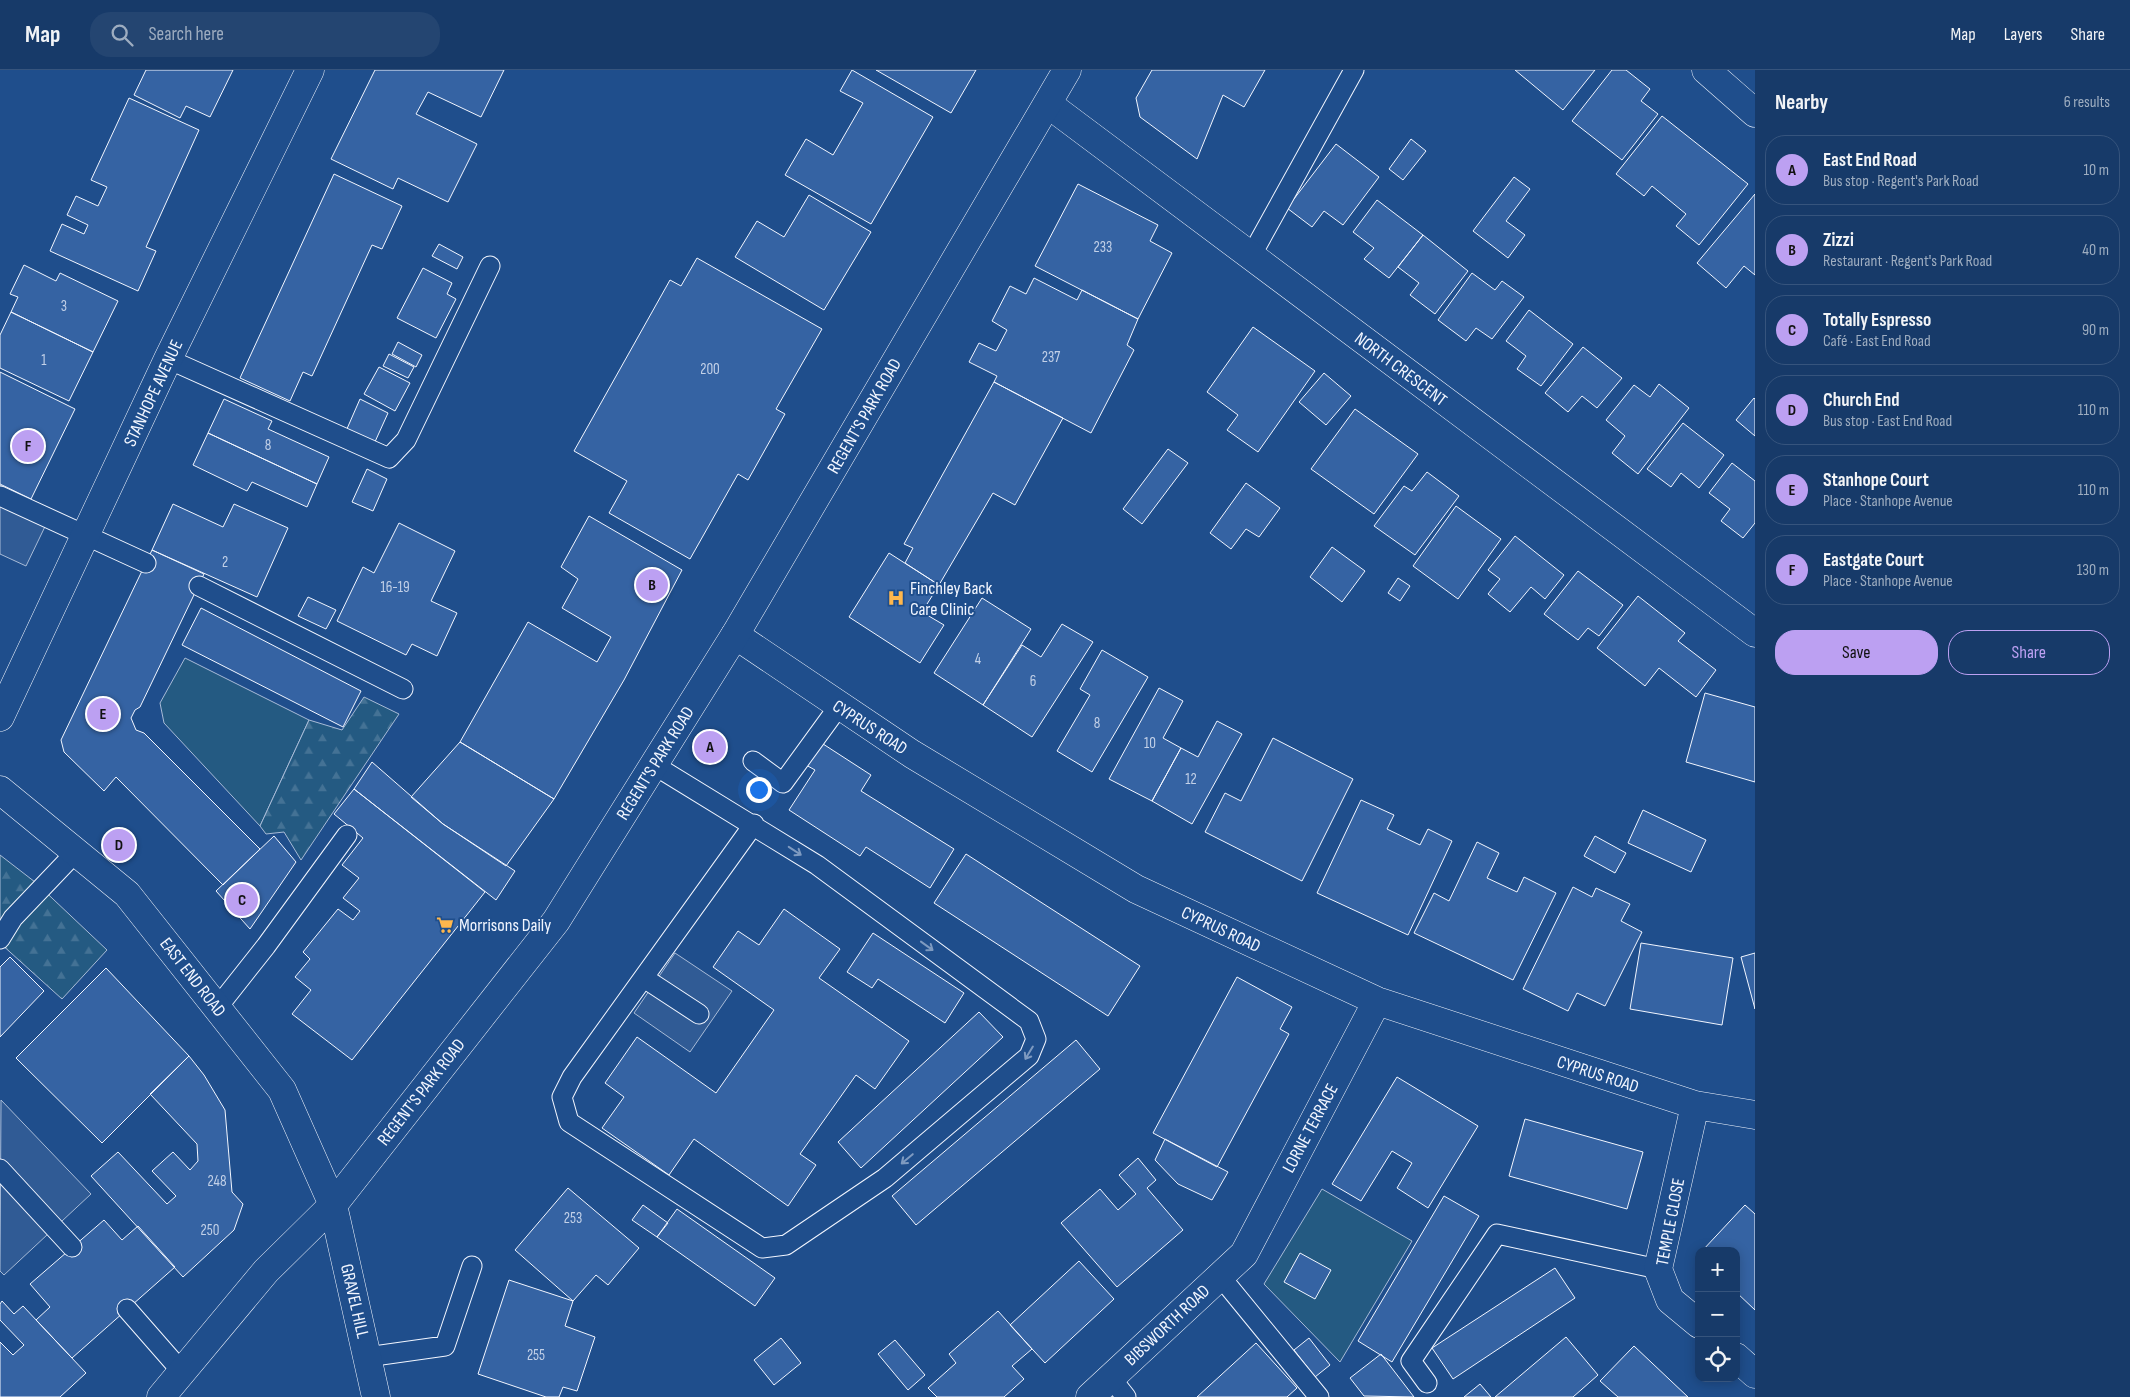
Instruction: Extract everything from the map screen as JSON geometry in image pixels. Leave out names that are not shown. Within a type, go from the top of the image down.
[{"type":"street","name":"STANHOPE AVENUE","points":[[0,717],[168,359],[310,70]]},
{"type":"street","name":"REGENT'S PARK ROAD","points":[[161,1397],[183,1373],[266,1271],[333,1205],[556,921],[735,636],[1067,70]]},
{"type":"street","points":[[1706,70],[1755,113]]},
{"type":"street","name":"NORTH CRESCENT","points":[[1048,104],[1755,633]]},
{"type":"street","name":"CYPRUS ROAD","points":[[735,636],[912,754],[1136,889],[1377,1002],[1695,1105],[1755,1115]]},
{"type":"street","name":"EAST END ROAD","points":[[0,790],[128,894],[282,1090],[333,1205]]},
{"type":"street","name":"LORNE TERRACE","points":[[1244,1254],[1377,1002]]},
{"type":"street","name":"TEMPLE CLOSE","points":[[1695,1105],[1658,1269],[1670,1300],[1695,1321]]},
{"type":"street","name":"GRAVEL HILL","points":[[333,1205],[376,1397]]},
{"type":"street","name":"BIBSWORTH ROAD","points":[[1090,1397],[1118,1388],[1220,1276],[1244,1254]]},
{"type":"street","points":[[1740,1361],[1755,1374]]},
{"type":"lane","points":[[1251,256],[1354,70]]},
{"type":"lane","points":[[168,359],[389,458],[406,440],[490,266]]},
{"type":"lane","points":[[0,496],[146,563]]},
{"type":"lane","points":[[198,586],[403,689]]},
{"type":"lane","points":[[753,761],[783,783],[839,706]]},
{"type":"lane","points":[[654,765],[754,824],[817,865],[1029,1021],[1036,1039],[1029,1056],[884,1178],[786,1246],[762,1248],[569,1122],[562,1097],[572,1077],[754,824]]},
{"type":"lane","points":[[217,1008],[266,946],[347,835]]},
{"type":"lane","points":[[0,939],[13,918],[76,852]]},
{"type":"lane","points":[[644,978],[699,1014]]},
{"type":"lane","points":[[0,1169],[72,1247]]},
{"type":"lane","points":[[1427,1383],[1412,1361],[1497,1234],[1658,1269]]},
{"type":"lane","points":[[367,1357],[445,1346],[472,1266]]},
{"type":"lane","points":[[1220,1276],[1319,1397]]},
{"type":"lane","points":[[127,1309],[183,1373]]},
{"type":"green space","points":[[185,658],[309,720],[260,826],[164,723],[160,703]]},
{"type":"green space","points":[[364,697],[399,714],[301,860],[284,832],[266,834],[260,826],[309,720],[342,730]]},
{"type":"green space","points":[[0,855],[35,882],[107,950],[62,999],[0,943]]},
{"type":"green space","points":[[1322,1189],[1412,1241],[1340,1362],[1264,1284]]},
{"type":"shaded area","points":[[0,485],[53,510],[26,566],[0,554]]},
{"type":"shaded area","points":[[675,953],[732,991],[690,1052],[634,1013]]},
{"type":"shaded area","points":[[1,1100],[91,1194],[4,1275],[0,1271]]},
{"type":"building","points":[[146,70],[233,70],[210,117],[186,106],[180,118],[134,95]]},
{"type":"building","points":[[375,70],[504,70],[481,117],[428,92],[416,114],[477,144],[448,202],[398,178],[393,189],[331,159]]},
{"type":"building","points":[[852,70],[933,117],[871,224],[785,175],[806,139],[833,155],[863,103],[840,91]]},
{"type":"building","points":[[876,70],[976,70],[951,113]]},
{"type":"building","points":[[1152,70],[1265,70],[1244,107],[1223,95],[1197,159],[1140,117],[1136,98]]},
{"type":"building","points":[[1515,70],[1595,70],[1563,110]]},
{"type":"building","points":[[1612,70],[1626,70],[1650,89],[1641,101],[1658,114],[1622,160],[1572,121]]},
{"type":"building","points":[[129,98],[199,130],[146,247],[156,251],[138,291],[50,251],[62,224],[84,234],[88,225],[67,215],[76,196],[98,206],[107,187],[91,180]]},
{"type":"building","points":[[1662,116],[1748,184],[1699,245],[1676,226],[1686,214],[1652,186],[1644,196],[1616,174]]},
{"type":"building","points":[[1411,139],[1426,151],[1403,180],[1389,169]]},
{"type":"building","points":[[1336,144],[1379,177],[1343,225],[1324,211],[1312,227],[1287,208]]},
{"type":"building","points":[[334,174],[402,206],[382,249],[372,245],[312,376],[303,372],[290,401],[240,378]]},
{"type":"building","points":[[1514,177],[1530,189],[1506,221],[1525,235],[1508,258],[1473,231]]},
{"type":"building","points":[[1078,184],[1158,225],[1150,241],[1172,253],[1138,319],[1035,266]]},
{"type":"building","points":[[1755,194],[1755,275],[1744,266],[1726,288],[1697,263]]},
{"type":"building","points":[[809,195],[871,232],[824,310],[735,257],[757,221],[784,237]]},
{"type":"building","points":[[1377,200],[1423,235],[1389,278],[1364,259],[1374,248],[1353,232]]},
{"type":"building","points":[[1423,235],[1468,271],[1435,314],[1410,295],[1419,283],[1398,267]]},
{"type":"building","points":[[439,244],[463,257],[457,269],[432,256]]},
{"type":"building","points":[[697,258],[822,329],[776,409],[785,414],[748,480],[738,474],[690,559],[609,513],[627,481],[574,451],[670,280],[681,286]]},
{"type":"building","points":[[24,265],[56,281],[60,273],[118,301],[93,352],[11,312],[18,297],[10,294]]},
{"type":"building","points":[[423,268],[452,283],[447,294],[456,299],[436,338],[397,318]]},
{"type":"building","points":[[1472,273],[1495,290],[1502,281],[1524,297],[1492,339],[1476,328],[1466,341],[1438,320]]},
{"type":"building","points":[[1034,278],[1077,300],[1082,290],[1138,319],[1127,345],[1134,350],[1091,433],[994,382],[997,376],[969,362],[979,343],[996,351],[1007,330],[992,321],[1010,286],[1026,294]]},
{"type":"building","points":[[1529,310],[1573,344],[1541,386],[1517,369],[1526,356],[1506,341]]},
{"type":"building","points":[[11,312],[93,352],[69,401],[0,368],[0,335]]},
{"type":"building","points":[[1253,327],[1315,371],[1258,452],[1227,430],[1238,415],[1207,392]]},
{"type":"building","points":[[398,342],[422,355],[416,367],[392,354]]},
{"type":"building","points":[[1583,347],[1622,378],[1597,408],[1582,396],[1568,412],[1545,393]]},
{"type":"building","points":[[389,354],[414,367],[408,378],[383,366]]},
{"type":"building","points":[[379,367],[410,383],[395,411],[364,394]]},
{"type":"building","points":[[0,372],[75,409],[31,499],[0,484]]},
{"type":"building","points":[[1324,373],[1351,396],[1326,425],[1299,402]]},
{"type":"building","points":[[994,382],[1063,418],[1015,505],[993,493],[939,585],[905,563],[913,548],[904,544]]},
{"type":"building","points":[[1659,384],[1689,408],[1638,474],[1612,453],[1625,436],[1606,420],[1634,385],[1650,397]]},
{"type":"building","points":[[224,399],[272,421],[268,429],[329,457],[317,484],[208,433]]},
{"type":"building","points":[[360,399],[388,413],[374,444],[346,431]]},
{"type":"building","points":[[1755,399],[1755,436],[1736,420]]},
{"type":"building","points":[[1355,409],[1418,454],[1374,514],[1311,469]]},
{"type":"building","points":[[1683,423],[1724,455],[1699,488],[1681,473],[1671,487],[1647,469]]},
{"type":"building","points":[[208,433],[317,484],[307,507],[252,482],[247,491],[193,465]]},
{"type":"building","points":[[1168,449],[1188,463],[1142,524],[1123,509]]},
{"type":"building","points":[[1732,463],[1755,481],[1755,523],[1743,538],[1721,521],[1730,509],[1709,493]]},
{"type":"building","points":[[367,469],[387,479],[373,511],[352,502]]},
{"type":"building","points":[[1427,472],[1459,496],[1415,555],[1374,526],[1404,486],[1412,491]]},
{"type":"building","points":[[1246,483],[1280,508],[1259,537],[1246,529],[1231,549],[1210,533]]},
{"type":"building","points":[[173,504],[223,527],[234,504],[288,528],[257,597],[152,550]]},
{"type":"building","points":[[1456,506],[1501,539],[1458,599],[1413,566]]},
{"type":"building","points":[[589,516],[682,570],[624,680],[554,799],[460,742],[528,622],[597,662],[611,637],[562,608],[578,579],[561,567]]},
{"type":"building","points":[[399,523],[455,551],[431,601],[457,613],[437,656],[412,644],[406,655],[337,621],[363,567],[374,573]]},
{"type":"building","points":[[1515,536],[1564,575],[1545,599],[1531,587],[1510,612],[1488,594],[1500,579],[1488,570]]},
{"type":"building","points":[[1332,547],[1365,571],[1342,602],[1310,577]]},
{"type":"building","points":[[152,550],[204,574],[140,707],[135,710],[131,718],[136,730],[144,733],[260,849],[223,885],[116,777],[104,791],[64,752],[61,740]]},
{"type":"building","name":"Finchley Back Care Clinic","points":[[889,553],[939,585],[922,612],[944,625],[920,663],[849,617]]},
{"type":"building","points":[[1578,571],[1623,605],[1599,636],[1588,628],[1578,640],[1544,614]]},
{"type":"building","points":[[1398,578],[1410,586],[1400,601],[1388,593]]},
{"type":"building","points":[[1638,596],[1685,633],[1678,641],[1716,670],[1696,697],[1659,668],[1645,686],[1597,648]]},
{"type":"building","points":[[308,597],[336,610],[326,629],[298,616]]},
{"type":"building","points":[[982,598],[1031,629],[983,705],[934,673]]},
{"type":"building","points":[[201,608],[361,691],[343,727],[182,645]]},
{"type":"building","points":[[1062,624],[1093,642],[1032,737],[983,705],[1022,645],[1041,657]]},
{"type":"building","points":[[1102,650],[1148,677],[1092,772],[1057,751],[1090,695],[1080,689]]},
{"type":"building","points":[[1159,688],[1183,701],[1163,738],[1181,748],[1152,801],[1109,779]]},
{"type":"building","points":[[1705,693],[1755,707],[1755,782],[1686,762]]},
{"type":"building","points":[[1217,721],[1242,734],[1192,824],[1152,801],[1181,748],[1198,757]]},
{"type":"building","points":[[1273,738],[1353,779],[1302,881],[1205,832],[1225,793],[1241,801]]},
{"type":"building","points":[[460,742],[554,799],[506,866],[443,824],[411,797]]},
{"type":"building","points":[[820,742],[871,775],[861,791],[954,849],[930,888],[866,847],[860,856],[789,810],[815,770],[806,765]]},
{"type":"building","points":[[372,762],[443,824],[515,871],[496,900],[354,789]]},
{"type":"building","points":[[354,789],[485,892],[352,1060],[292,1014],[311,990],[295,977],[310,959],[303,952],[338,909],[353,920],[360,911],[343,898],[359,878],[342,865],[363,838],[334,814]]},
{"type":"building","points":[[1361,800],[1394,815],[1387,829],[1420,845],[1428,829],[1452,841],[1408,935],[1317,893]]},
{"type":"building","points":[[1643,810],[1706,840],[1691,872],[1628,843]]},
{"type":"building","points":[[274,836],[296,862],[250,929],[216,891]]},
{"type":"building","points":[[1595,836],[1626,853],[1615,873],[1584,856]]},
{"type":"building","points":[[1477,842],[1499,853],[1487,878],[1517,892],[1524,877],[1556,893],[1513,980],[1414,933],[1434,893],[1449,901]]},
{"type":"building","points":[[966,854],[1140,966],[1108,1016],[934,903]]},
{"type":"building","points":[[1573,887],[1592,897],[1596,888],[1630,904],[1621,921],[1642,932],[1605,1006],[1577,993],[1568,1011],[1523,989]]},
{"type":"building","points":[[784,909],[840,949],[819,978],[909,1041],[875,1089],[856,1075],[800,1154],[816,1165],[788,1206],[694,1139],[669,1175],[602,1128],[624,1097],[605,1083],[637,1037],[716,1093],[774,1010],[713,967],[738,931],[759,945]]},
{"type":"building","points":[[873,933],[964,993],[945,1023],[878,979],[872,988],[847,972]]},
{"type":"building","points":[[1641,943],[1733,958],[1722,1025],[1630,1009]]},
{"type":"building","points":[[1755,953],[1755,1009],[1741,957]]},
{"type":"building","points":[[10,957],[44,991],[0,1037],[0,967]]},
{"type":"building","points":[[106,968],[189,1056],[102,1143],[16,1058]]},
{"type":"building","points":[[1237,977],[1292,1007],[1280,1029],[1289,1034],[1217,1167],[1153,1133]]},
{"type":"building","points":[[979,1012],[1003,1037],[861,1168],[838,1142]]},
{"type":"building","points":[[1076,1040],[1100,1069],[916,1225],[892,1196]]},
{"type":"building","points":[[189,1056],[204,1075],[225,1110],[232,1192],[243,1204],[234,1230],[183,1277],[91,1176],[118,1152],[167,1204],[176,1196],[152,1171],[173,1152],[190,1170],[198,1161],[197,1144],[150,1094]]},
{"type":"building","points":[[1397,1077],[1478,1126],[1428,1208],[1397,1188],[1412,1163],[1392,1151],[1361,1201],[1332,1184]]},
{"type":"building","points":[[1525,1119],[1643,1152],[1627,1209],[1509,1176]]},
{"type":"building","points":[[1165,1139],[1228,1172],[1212,1200],[1178,1184],[1155,1160]]},
{"type":"building","points":[[1138,1158],[1156,1180],[1147,1188],[1183,1230],[1117,1287],[1061,1223],[1100,1189],[1118,1210],[1136,1194],[1119,1175]]},
{"type":"building","points":[[568,1188],[639,1248],[608,1285],[596,1275],[573,1301],[515,1250]]},
{"type":"building","points":[[1444,1196],[1479,1216],[1392,1362],[1358,1341]]},
{"type":"building","points":[[643,1205],[668,1223],[657,1237],[632,1220]]},
{"type":"building","points":[[1745,1205],[1755,1214],[1755,1310],[1740,1296],[1740,1247],[1706,1247]]},
{"type":"building","points":[[677,1209],[775,1278],[755,1306],[657,1237]]},
{"type":"building","points":[[104,1220],[122,1240],[138,1226],[175,1267],[72,1358],[36,1320],[50,1307],[30,1284]]},
{"type":"building","points":[[1300,1253],[1331,1270],[1315,1299],[1284,1282]]},
{"type":"building","points":[[1079,1261],[1114,1299],[1045,1363],[1010,1325]]},
{"type":"building","points":[[1555,1268],[1575,1298],[1453,1379],[1432,1348]]},
{"type":"building","points":[[509,1280],[573,1301],[565,1326],[595,1337],[577,1391],[563,1387],[559,1397],[546,1397],[478,1374]]},
{"type":"building","points":[[2,1301],[14,1314],[23,1306],[86,1373],[60,1397],[0,1397],[0,1342],[13,1355],[24,1345],[0,1320],[0,1304]]},
{"type":"building","points":[[998,1311],[1032,1349],[1012,1366],[1024,1379],[1004,1397],[937,1397],[928,1388],[956,1363],[949,1354]]},
{"type":"building","points":[[1566,1337],[1598,1375],[1573,1397],[1495,1397]]},
{"type":"building","points":[[781,1338],[801,1363],[774,1385],[754,1360]]},
{"type":"building","points":[[1309,1338],[1330,1365],[1315,1377],[1294,1350]]},
{"type":"building","points":[[895,1340],[925,1375],[908,1390],[878,1354]]},
{"type":"building","points":[[1256,1343],[1297,1388],[1287,1397],[1197,1397]]},
{"type":"building","points":[[1634,1346],[1688,1397],[1618,1397],[1600,1381]]},
{"type":"building","points":[[1381,1354],[1414,1397],[1364,1396],[1350,1378]]},
{"type":"building","points":[[1480,1384],[1491,1397],[1464,1397]]},
{"type":"place","name":"Eastgate Court","points":[[28,446]]},
{"type":"place","name":"Zizzi","points":[[652,585]]},
{"type":"place","name":"Finchley Back Care Clinic","points":[[896,598]]},
{"type":"place","name":"Stanhope Court","points":[[103,714]]},
{"type":"place","name":"East End Road","points":[[710,747]]},
{"type":"place","name":"Church End","points":[[119,845]]},
{"type":"place","name":"Totally Espresso","points":[[242,900]]},
{"type":"place","name":"Morrisons Daily","points":[[445,925]]}]
